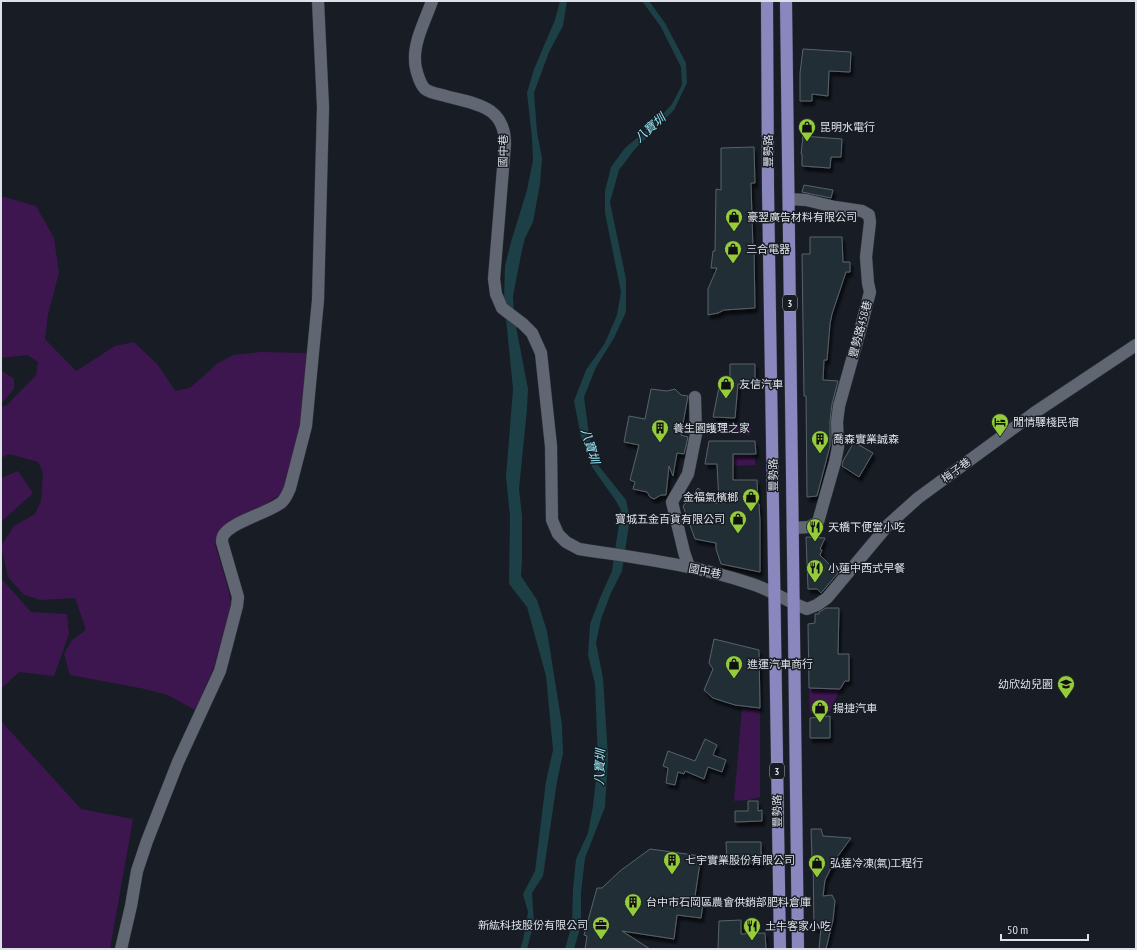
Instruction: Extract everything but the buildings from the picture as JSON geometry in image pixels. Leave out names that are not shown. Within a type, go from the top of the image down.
[{"type":"main road","name":"豐勢路","points":[[766,1],[780,949]]},
{"type":"main road","name":"豐勢路","points":[[786,1],[798,949]]},
{"type":"street","points":[[121,949],[131,906],[137,870],[178,762],[220,671],[237,606],[238,598],[222,542],[223,536],[236,526],[282,502],[286,497],[290,488],[306,426],[318,300],[323,107],[318,1]]},
{"type":"street","name":"國中巷","points":[[432,1],[418,41],[415,59],[417,75],[424,88],[493,112],[501,121],[505,132],[505,152],[494,279],[496,294],[502,308],[532,333],[541,354],[550,446],[552,520],[558,534],[566,542],[579,549],[689,567],[721,574],[754,584],[774,594]]},
{"type":"street","name":"豐勢路458巷","points":[[789,199],[806,200],[835,207],[862,211],[869,215],[870,222],[866,257],[870,292],[839,406],[837,422],[838,446],[821,520],[809,527],[793,528]]},
{"type":"street","name":"梅子巷","points":[[774,594],[807,609],[816,606],[827,598],[889,524],[918,498],[1034,413],[1136,345]]},
{"type":"street","points":[[689,567],[672,502],[688,474],[696,434],[695,397]]},
{"type":"shaded area","points":[[1,196],[36,206],[54,238],[59,273],[48,314],[45,339],[76,371],[115,346],[134,342],[158,365],[175,391],[190,388],[218,363],[233,355],[261,352],[307,353],[301,424],[283,493],[219,533],[215,544],[228,588],[231,604],[214,667],[195,710],[168,695],[145,689],[70,675],[64,654],[72,640],[86,630],[75,598],[41,600],[24,595],[8,577],[1,546],[14,526],[35,514],[41,501],[43,472],[38,462],[9,454],[1,458],[1,407],[7,405],[36,375],[38,362],[27,355],[1,358]]},
{"type":"shaded area","points":[[1,370],[14,379],[14,389],[1,404]]},
{"type":"shaded area","points":[[719,422],[751,428],[750,435],[718,431]]},
{"type":"shaded area","points":[[751,454],[751,457],[755,457],[755,465],[733,466],[733,455]]},
{"type":"shaded area","points":[[18,471],[33,493],[1,522],[1,478]]},
{"type":"shaded area","points":[[1,578],[31,612],[67,614],[69,634],[54,676],[19,672],[1,689]]},
{"type":"shaded area","points":[[809,688],[840,689],[830,712],[810,713]]},
{"type":"shaded area","points":[[742,708],[760,711],[760,797],[749,800],[734,801]]},
{"type":"shaded area","points":[[1,721],[81,809],[133,819],[110,949],[1,949]]},
{"type":"water","name":"八寶圳","points":[[560,1],[567,1],[563,26],[549,52],[534,93],[537,132],[542,158],[540,184],[533,222],[525,238],[513,296],[514,316],[528,389],[519,489],[522,516],[521,576],[537,600],[547,631],[562,725],[563,753],[557,782],[543,876],[532,893],[534,923],[527,949],[520,949],[528,912],[523,894],[535,871],[546,781],[553,750],[546,676],[527,607],[509,584],[510,516],[506,477],[513,389],[504,298],[505,266],[527,190],[533,160],[527,93],[534,69],[555,20]]},
{"type":"water","name":"八寶圳","points":[[642,1],[649,1],[665,23],[686,63],[687,83],[674,110],[635,149],[619,170],[610,202],[626,279],[626,312],[614,338],[596,367],[584,397],[594,460],[626,500],[630,518],[622,571],[611,593],[601,619],[596,643],[603,678],[608,756],[605,807],[585,858],[581,893],[581,925],[574,949],[565,949],[572,924],[576,859],[588,833],[593,806],[598,761],[595,684],[588,655],[590,624],[612,571],[621,510],[592,467],[581,437],[574,401],[586,370],[605,343],[617,315],[621,292],[605,213],[605,191],[611,167],[625,148],[655,123],[672,104],[682,85],[681,67],[661,27]]},
{"type":"place","name":"昆明水電行","points":[[807,142]]},
{"type":"place","name":"豪翌廣告材料有限公司","points":[[734,232]]},
{"type":"place","name":"三合電器","points":[[733,264]]},
{"type":"place","name":"友信汽車","points":[[726,399]]},
{"type":"place","name":"閒情驛棧民宿","points":[[1000,437]]},
{"type":"place","name":"養生園護理之家","points":[[660,443]]},
{"type":"place","name":"喬森實業誠森","points":[[820,454]]},
{"type":"place","name":"金福氣檳榔","points":[[751,512]]},
{"type":"place","name":"寶城五金百貨有限公司","points":[[738,534]]},
{"type":"place","name":"天橋下便當小吃","points":[[815,542]]},
{"type":"place","name":"小蓮中西式早餐","points":[[815,583]]},
{"type":"place","name":"進運汽車商行","points":[[734,679]]},
{"type":"place","name":"幼欣幼兒園","points":[[1066,699]]},
{"type":"place","name":"揚捷汽車","points":[[820,723]]},
{"type":"place","name":"七宇實業股份有限公司","points":[[672,875]]},
{"type":"place","name":"弘達冷凍(氣)工程行","points":[[817,878]]},
{"type":"place","name":"台中市石岡區農會供銷部肥料倉庫","points":[[633,917]]},
{"type":"place","name":"新紘科技股份有限公司","points":[[601,940]]},
{"type":"place","name":"土牛客家小吃","points":[[752,941]]}]
